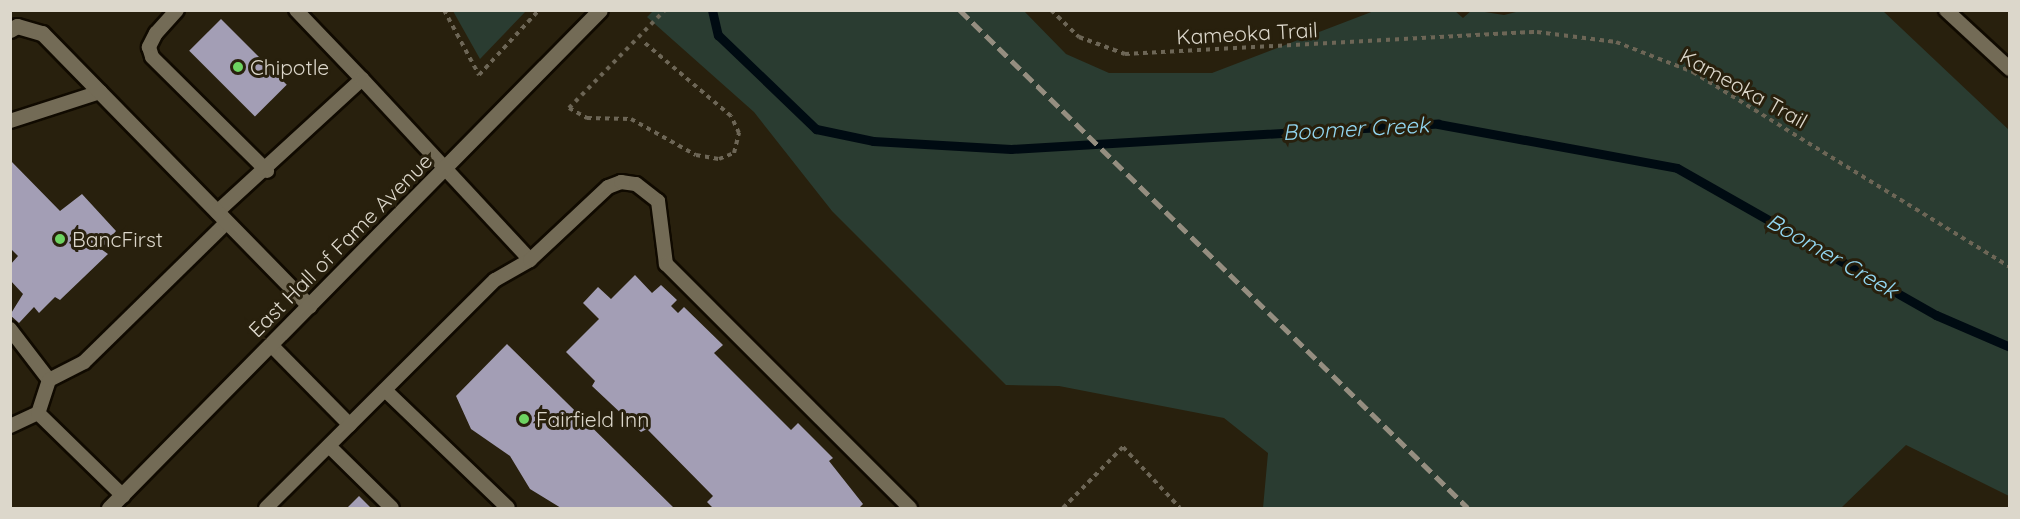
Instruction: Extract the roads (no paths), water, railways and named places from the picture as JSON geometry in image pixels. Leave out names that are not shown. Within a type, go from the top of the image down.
[{"type":"main road","name":"East Hall of Fame Avenue","points":[[109,508],[600,10]]},
{"type":"main road","points":[[13,25],[42,33],[309,306]]},
{"type":"lane","points":[[177,10],[156,33],[149,47],[152,57],[267,171]]},
{"type":"lane","points":[[296,10],[362,79],[443,170],[530,260]]},
{"type":"lane","points":[[1946,10],[2010,69]]},
{"type":"lane","points":[[10,426],[38,413],[49,380],[84,362],[267,171],[362,79]]},
{"type":"lane","points":[[10,121],[100,92]]},
{"type":"lane","points":[[268,508],[495,280],[530,260],[608,188],[636,184],[650,192],[664,212],[666,264],[910,508]]},
{"type":"lane","points":[[10,329],[49,380]]},
{"type":"lane","points":[[271,345],[350,425]]},
{"type":"lane","points":[[385,390],[508,508]]},
{"type":"lane","points":[[38,413],[123,496]]},
{"type":"lane","points":[[329,446],[392,508]]},
{"type":"waterway","name":"Boomer Creek","points":[[712,10],[718,35],[816,129],[873,141],[1011,149],[1438,124],[1677,168],[1936,315],[2010,347]]},
{"type":"railway","points":[[960,10],[1468,508]]},
{"type":"place","name":"Chipotle","points":[[238,67]]},
{"type":"place","name":"BancFirst","points":[[60,239]]},
{"type":"place","name":"Fairfield Inn","points":[[524,419]]}]
